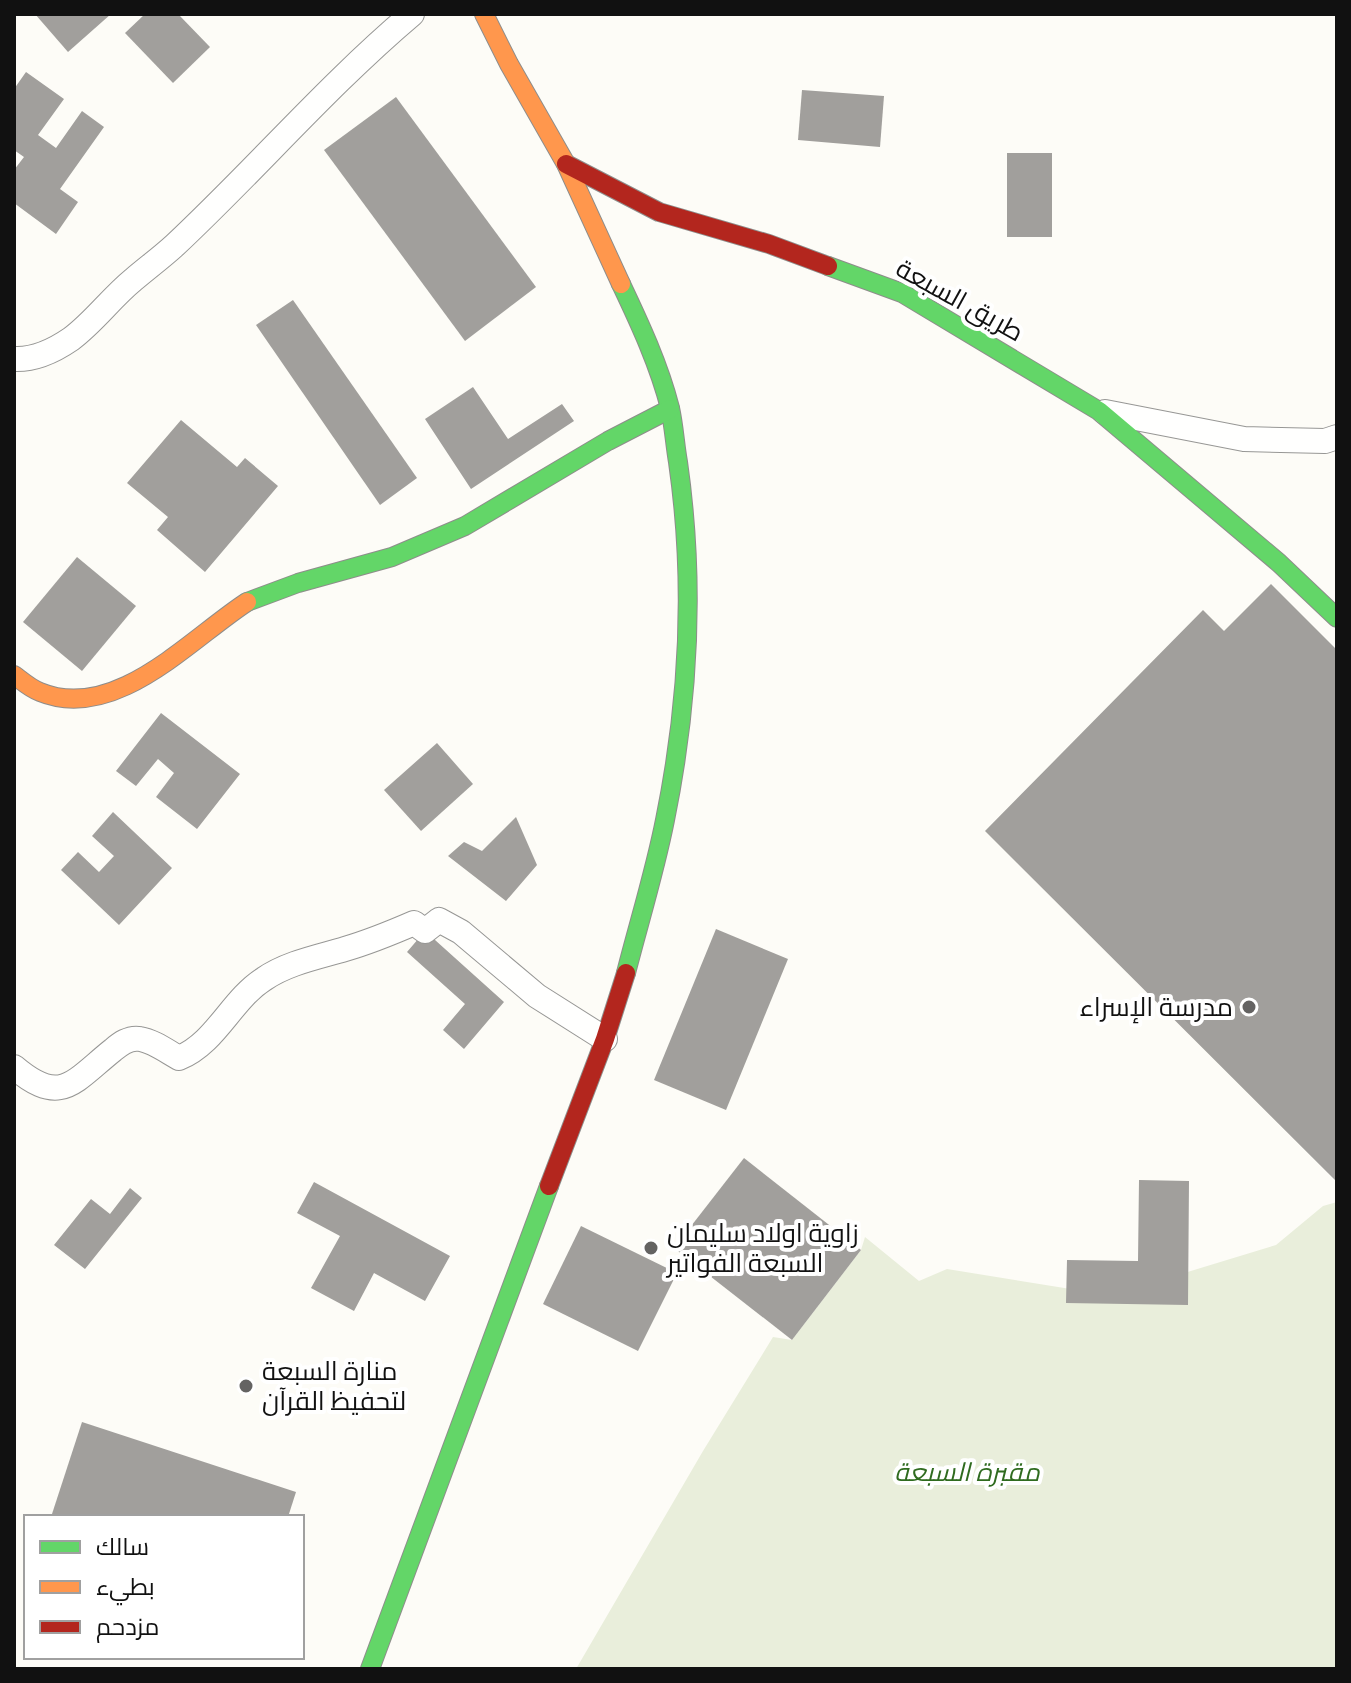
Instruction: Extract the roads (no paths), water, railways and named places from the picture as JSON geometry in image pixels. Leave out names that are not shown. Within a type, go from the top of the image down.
[{"type":"street","points":[[14,359],[49,352],[103,311],[130,282],[209,213],[372,47],[412,14]]},
{"type":"street","points":[[370,1669],[510,1286],[605,1039],[624,979],[665,820],[681,720],[687,656],[688,589],[683,497],[670,409],[652,351],[566,164],[484,14]]},
{"type":"street","name":"طريق السبعة","points":[[566,164],[659,212],[769,244],[902,293],[1099,411],[1279,563],[1337,618]]},
{"type":"street","points":[[14,675],[39,692],[73,700],[122,689],[156,669],[246,603],[298,583],[392,557],[465,526],[608,441],[670,409]]},
{"type":"street","points":[[1099,411],[1244,439],[1333,443]]},
{"type":"street","points":[[14,1067],[30,1081],[49,1090],[81,1078],[124,1041],[140,1039],[179,1058],[193,1053],[243,996],[264,978],[291,965],[350,948],[414,923],[425,931],[439,920],[461,932],[537,996],[605,1039]]},
{"type":"place","name":"مدرسة الإسراء","points":[[1249,1007]]},
{"type":"place","name":"زاوية اولاد سليمان السبعة الفواتير","points":[[651,1248]]},
{"type":"place","name":"منارة السبعة لتحفيظ القرآن","points":[[246,1386]]},
{"type":"park label","name":"مقبرة السبعة","points":[[967,1472]]}]
